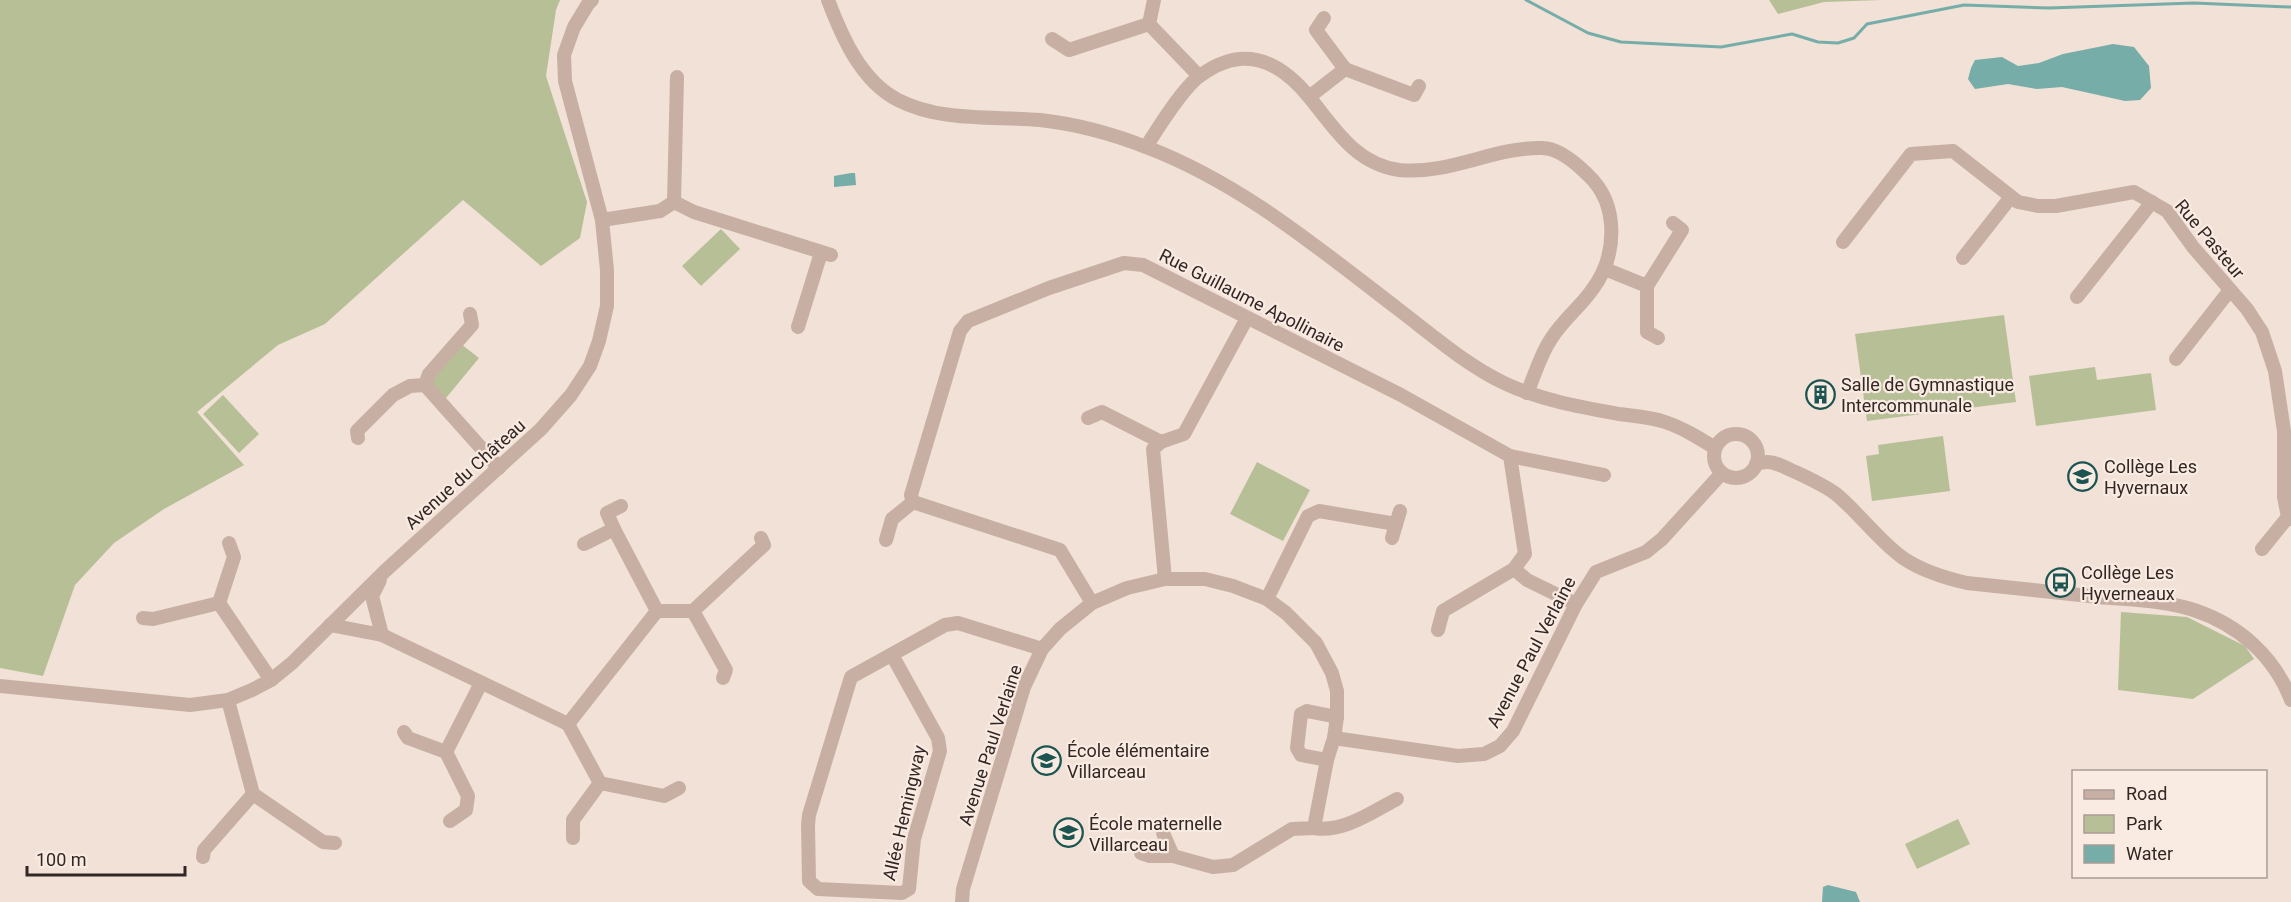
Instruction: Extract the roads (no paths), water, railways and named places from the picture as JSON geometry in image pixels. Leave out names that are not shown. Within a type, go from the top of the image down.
[{"type":"street","name":"Avenue du Château","points":[[4,688],[190,705],[228,700],[252,690],[271,680],[292,663],[385,571],[541,429],[571,395],[590,366],[607,306],[607,270],[602,220],[565,81],[564,55],[567,45],[574,27],[592,0]]},
{"type":"street","points":[[828,0],[838,25],[861,65],[885,92],[900,101],[940,114],[1044,121],[1082,127],[1146,147],[1193,167],[1259,205],[1461,358],[1504,383],[1527,393],[1572,406],[1662,421],[1690,433],[1715,448]]},
{"type":"street","points":[[1149,24],[1154,0]]},
{"type":"street","points":[[1324,18],[1316,30],[1344,69],[1414,95],[1419,87]]},
{"type":"street","points":[[1149,24],[1199,75]]},
{"type":"street","points":[[1052,39],[1070,50],[1149,24]]},
{"type":"street","points":[[1146,147],[1166,115],[1199,75],[1228,59],[1250,58],[1272,64],[1291,79],[1342,140],[1377,165],[1398,170],[1419,171],[1544,148],[1564,156],[1599,185],[1613,228],[1605,269],[1592,291],[1550,339],[1527,393]]},
{"type":"street","points":[[1309,98],[1344,69]]},
{"type":"street","points":[[674,202],[677,77]]},
{"type":"street","name":"Rue Pasteur","points":[[1843,242],[1911,154],[1953,151],[2018,202],[2038,206],[2056,206],[2134,192],[2167,211],[2193,247],[2247,309],[2262,332],[2276,371],[2284,430],[2284,496],[2290,518]]},
{"type":"street","points":[[1964,258],[2011,197]]},
{"type":"street","points":[[602,220],[660,211],[674,202]]},
{"type":"street","points":[[674,202],[694,212],[826,254],[798,327]]},
{"type":"street","points":[[2078,297],[2152,202]]},
{"type":"street","points":[[1658,338],[1647,332],[1647,286],[1682,230],[1673,223]]},
{"type":"street","name":"Rue Guillaume Apollinaire","points":[[913,502],[911,495],[960,331],[969,321],[1049,288],[1124,263],[1143,265],[1410,399],[1510,456],[1604,475]]},
{"type":"street","points":[[1605,269],[1647,286]]},
{"type":"street","points":[[2176,359],[2230,290]]},
{"type":"street","points":[[424,385],[429,374],[472,325],[470,314]]},
{"type":"street","points":[[1165,579],[1153,449],[1161,442],[1184,434],[1247,318]]},
{"type":"street","points":[[424,385],[499,468]]},
{"type":"street","points":[[358,438],[357,431],[393,395],[410,386],[424,385]]},
{"type":"street","points":[[1088,418],[1102,412],[1161,442]]},
{"type":"street","points":[[1741,434],[1749,438],[1756,446],[1758,458],[1756,464],[1753,470],[1742,477],[1728,476],[1722,473],[1715,462],[1715,448],[1728,435],[1741,434]]},
{"type":"street","points":[[1438,630],[1443,611],[1514,569],[1526,554],[1510,456]]},
{"type":"street","points":[[1756,464],[1772,461],[1816,481],[1834,493],[1903,558],[1947,579],[1967,584],[2172,604],[2209,615],[2242,633],[2262,651],[2278,672],[2291,700]]},
{"type":"street","name":"Avenue Paul Verlaine","points":[[962,902],[963,889],[1024,687],[1042,649],[1060,629],[1092,603],[1127,588],[1165,579],[1205,579],[1267,598],[1316,642],[1332,673],[1337,691],[1334,738],[1458,756],[1484,754],[1500,746],[1513,731],[1576,604],[1596,572],[1646,552],[1662,539],[1722,473]]},
{"type":"street","points":[[886,540],[892,519],[913,502],[1060,550],[1092,603]]},
{"type":"street","points":[[621,506],[607,513],[657,611]]},
{"type":"street","points":[[1267,598],[1308,516],[1319,511],[1394,531],[1400,511]]},
{"type":"street","points":[[2262,549],[2290,518]]},
{"type":"street","points":[[584,544],[614,530]]},
{"type":"street","points":[[657,611],[693,611],[764,545],[761,538]]},
{"type":"street","points":[[219,603],[234,557],[229,543]]},
{"type":"street","points":[[1514,569],[1527,580],[1576,604]]},
{"type":"street","points":[[382,635],[372,596],[385,571]]},
{"type":"street","points":[[142,618],[153,619],[219,603]]},
{"type":"street","points":[[219,603],[271,680]]},
{"type":"street","points":[[568,724],[657,611]]},
{"type":"street","points":[[693,611],[726,670],[723,678]]},
{"type":"street","points":[[892,656],[945,625],[958,623],[1042,649]]},
{"type":"street","points":[[330,624],[382,635],[568,724],[600,783]]},
{"type":"street","name":"Allée Hemingway","points":[[892,656],[938,738],[940,751],[914,839],[909,889],[902,892],[818,889],[809,881],[807,825],[848,684],[851,677],[892,656]]},
{"type":"street","points":[[446,752],[482,683]]},
{"type":"street","points":[[228,700],[253,794],[323,842],[334,843]]},
{"type":"street","points":[[1327,760],[1300,755],[1297,748],[1301,714],[1307,711],[1336,717]]},
{"type":"street","points":[[404,732],[408,738],[446,752],[468,796],[466,810],[450,821]]},
{"type":"street","points":[[1314,828],[1327,760],[1334,738]]},
{"type":"street","points":[[600,783],[664,796],[679,788]]},
{"type":"street","points":[[573,838],[573,820],[600,783]]},
{"type":"street","points":[[203,857],[204,850],[253,794]]},
{"type":"street","points":[[1141,853],[1150,856],[1173,856],[1213,867],[1233,866],[1292,829],[1338,828],[1398,799]]},
{"type":"street","points":[[1163,833],[1173,856]]},
{"type":"water","points":[[2113,44],[2134,47],[2149,66],[2151,88],[2140,100],[2125,101],[2062,87],[2037,89],[2008,84],[1975,89],[1968,79],[1975,60],[2002,57],[2018,66],[2039,63],[2063,54]]},
{"type":"water","points":[[855,173],[856,185],[834,187],[834,176]]},
{"type":"water","points":[[1828,885],[1856,892],[1860,902],[1822,902],[1823,887]]},
{"type":"waterway","points":[[1526,0],[1588,33],[1621,42],[1721,47],[1792,34],[1818,42],[1838,43],[1854,38],[1867,24],[1964,5],[2049,8],[2194,3],[2291,7]]},
{"type":"place","name":"Salle de Gymnastique Intercommunale","points":[[1820,394]]},
{"type":"place","name":"Collège Les Hyvernaux","points":[[2083,476]]},
{"type":"place","name":"Collège Les Hyverneaux","points":[[2060,582]]},
{"type":"place","name":"École élémentaire Villarceau","points":[[1046,760]]},
{"type":"place","name":"École maternelle Villarceau","points":[[1068,833]]}]
